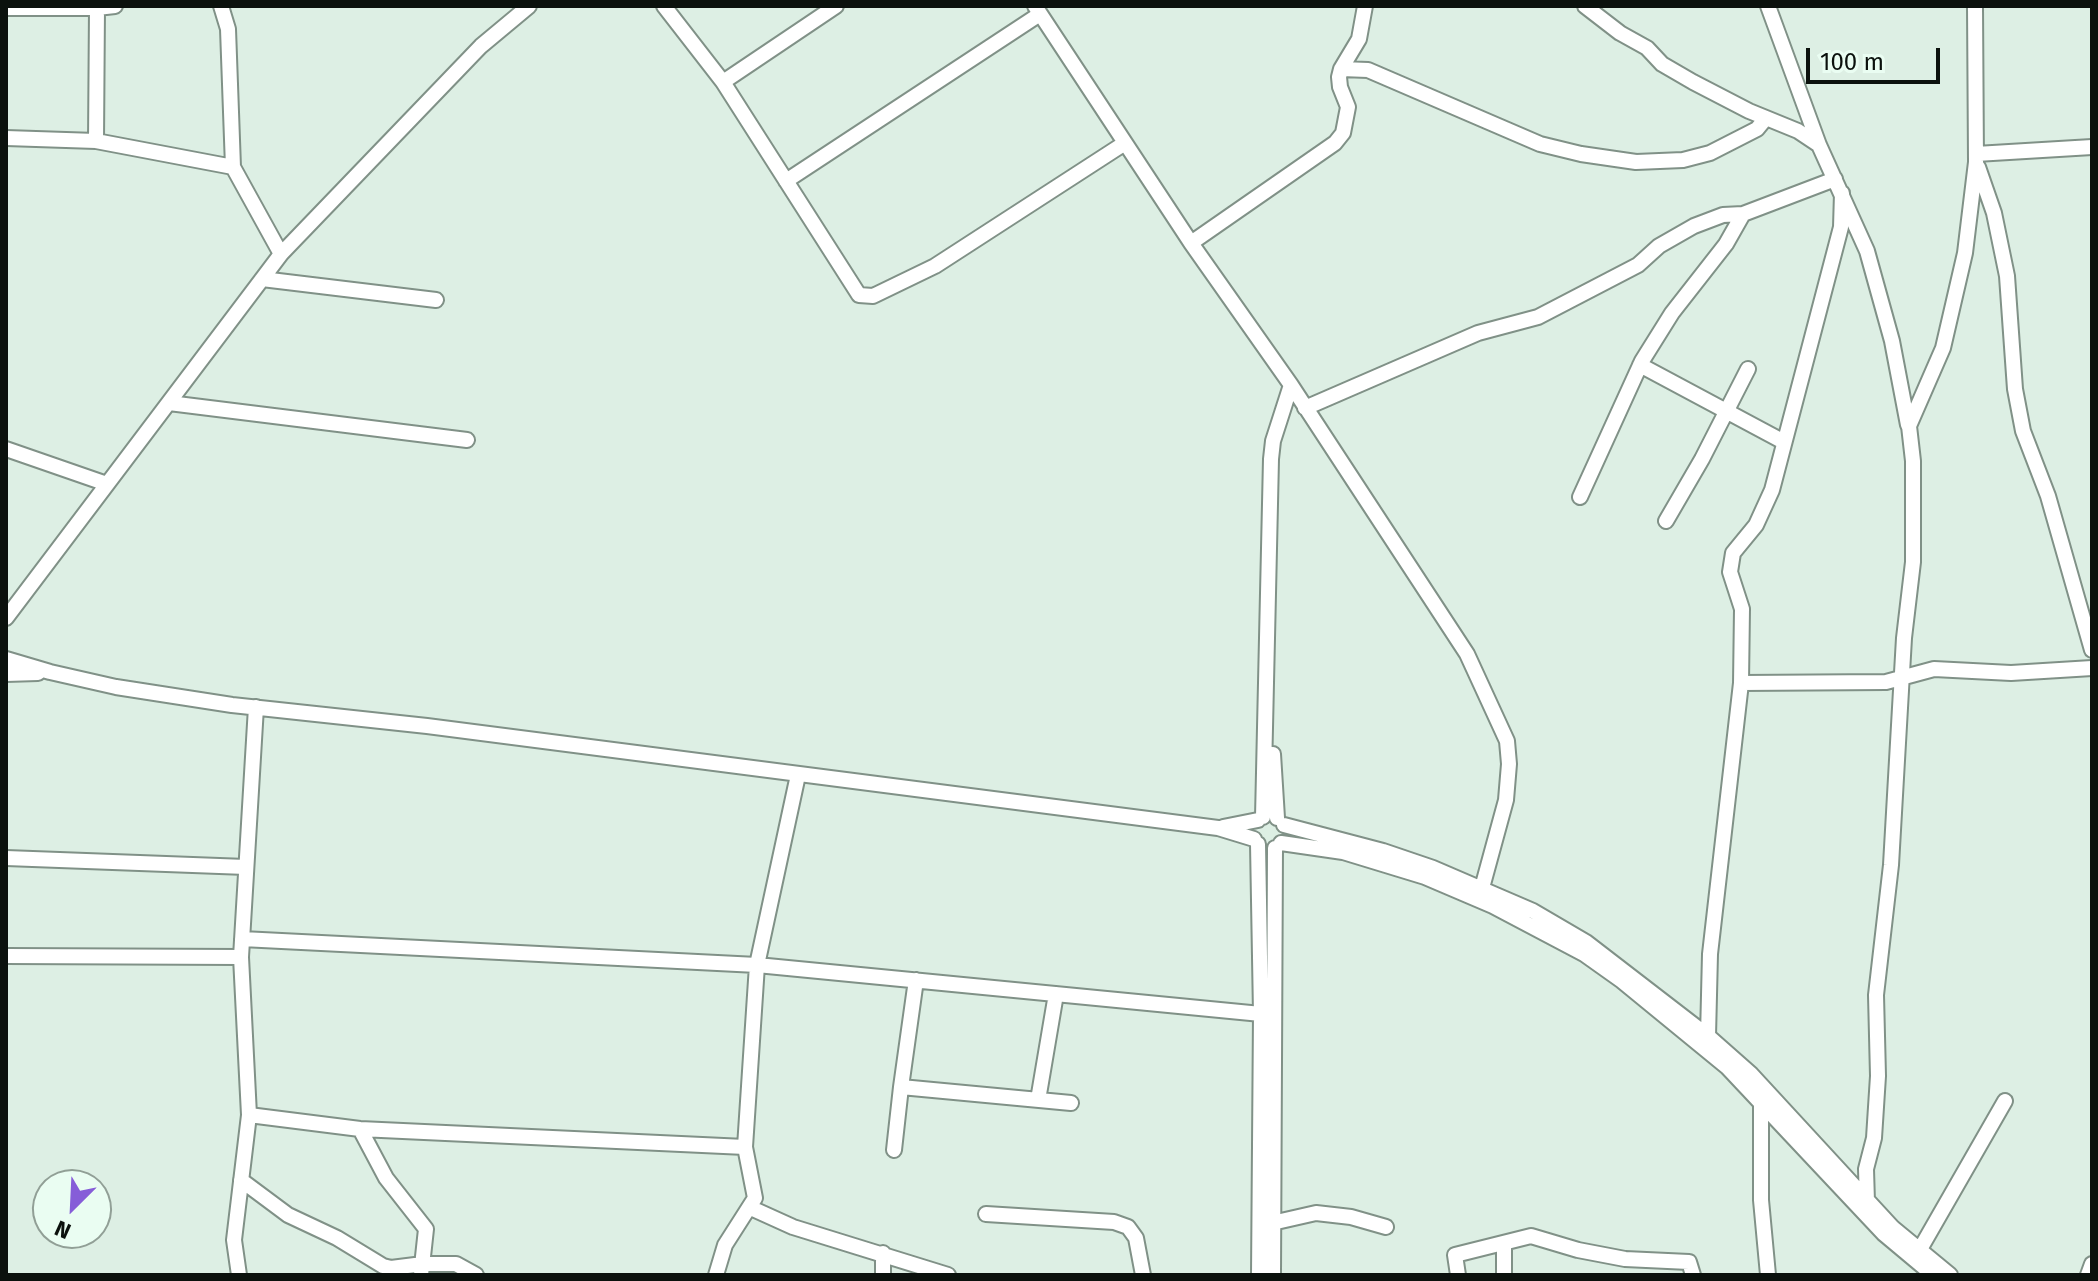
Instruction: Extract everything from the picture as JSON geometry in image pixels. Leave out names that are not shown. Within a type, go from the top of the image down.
[{"type":"street","points":[[6,8],[115,6]]},
{"type":"street","points":[[221,6],[228,29],[233,167],[281,254]]},
{"type":"street","points":[[6,618],[281,254],[481,46],[529,6]]},
{"type":"street","points":[[664,6],[723,82],[854,288],[859,295],[867,298],[935,266],[1125,143]]},
{"type":"street","points":[[723,82],[836,6]]},
{"type":"street","points":[[1191,243],[1335,143],[1343,133],[1348,107],[1340,87],[1341,69],[1359,39],[1365,6]]},
{"type":"street","points":[[1585,6],[1620,33],[1647,48],[1662,64],[1766,118],[1798,131],[1819,145]]},
{"type":"street","points":[[1768,6],[1819,145],[1867,251],[1892,341],[1913,461],[1913,562],[1901,676],[1891,865],[1876,995],[1878,1076],[1874,1138],[1866,1169],[1867,1202]]},
{"type":"street","points":[[1909,426],[1943,348],[1965,253],[1976,158],[1975,6]]},
{"type":"street","points":[[96,141],[97,8]]},
{"type":"street","points":[[786,181],[1037,10],[1467,654],[1507,741],[1509,764],[1506,800],[1482,888]]},
{"type":"street","points":[[1341,69],[1368,70],[1540,144],[1636,162],[1683,160],[1710,153],[1748,135],[1766,118]]},
{"type":"street","points":[[6,138],[96,141],[233,167]]},
{"type":"street","points":[[1976,158],[2092,147]]},
{"type":"street","points":[[1976,158],[1994,213],[2007,276],[2015,389],[2023,431],[2048,496],[2092,650]]},
{"type":"street","points":[[1270,820],[1275,492],[1280,442],[1290,408],[1297,396],[1478,333],[1538,317],[1638,265],[1659,246],[1694,226],[1723,215],[1743,214],[1838,186]]},
{"type":"street","points":[[1708,1036],[1710,954],[1741,683],[1742,609],[1730,572],[1731,563],[1733,553],[1756,525],[1772,490],[1841,227],[1838,186]]},
{"type":"street","points":[[1580,497],[1640,365],[1672,313],[1726,244],[1743,214]]},
{"type":"street","points":[[262,279],[436,300]]},
{"type":"street","points":[[1640,365],[1784,442]]},
{"type":"street","points":[[1666,521],[1748,369]]},
{"type":"street","points":[[169,403],[467,440]]},
{"type":"street","points":[[6,449],[107,484]]},
{"type":"street","points":[[6,659],[116,687],[1218,828],[1269,849],[1278,846],[1328,849],[1383,863],[1493,906],[1548,932],[1633,990],[1708,1050],[1761,1101],[1884,1234],[1933,1275]]},
{"type":"street","points":[[1741,683],[1864,684],[1886,682],[1934,669],[2011,673],[2092,668]]},
{"type":"street","points":[[6,674],[50,672]]},
{"type":"street","points":[[239,1275],[234,1240],[249,1115],[241,957],[256,707]]},
{"type":"street","points":[[716,1275],[725,1245],[755,1198],[745,1147],[757,965],[798,775]]},
{"type":"street","points":[[1259,1275],[1261,1014],[1256,842],[1253,829],[1270,820]]},
{"type":"street","points":[[1270,820],[1286,831],[1278,846],[1273,1275]]},
{"type":"street","points":[[1218,828],[1270,820],[1383,851],[1482,888],[1533,911],[1586,942],[1708,1036],[1751,1074],[1867,1202],[1919,1251],[1950,1275]]},
{"type":"street","points":[[6,858],[246,867]]},
{"type":"street","points":[[242,939],[757,965],[1261,1014]]},
{"type":"street","points":[[6,956],[241,957]]},
{"type":"street","points":[[894,1150],[916,980]]},
{"type":"street","points":[[1038,1100],[1056,994]]},
{"type":"street","points":[[901,1087],[1071,1103]]},
{"type":"street","points":[[1761,1101],[1761,1200],[1768,1275]]},
{"type":"street","points":[[1919,1251],[2005,1101]]},
{"type":"street","points":[[249,1115],[360,1129],[745,1147]]},
{"type":"street","points":[[360,1129],[386,1178],[426,1229],[422,1270]]},
{"type":"street","points":[[241,1180],[288,1215],[337,1238],[383,1266],[422,1270],[456,1264],[476,1275]]},
{"type":"street","points":[[751,1208],[793,1227],[948,1275]]},
{"type":"street","points":[[1272,1223],[1316,1213],[1351,1217],[1386,1227]]},
{"type":"street","points":[[986,1214],[1114,1222],[1128,1227],[1136,1238],[1143,1275]]},
{"type":"street","points":[[1458,1275],[1455,1255],[1531,1236],[1578,1250],[1625,1259],[1683,1260],[1689,1262],[1693,1275]]},
{"type":"street","points":[[1504,1245],[1504,1275]]},
{"type":"street","points":[[883,1253],[883,1275]]},
{"type":"street","points":[[2088,1275],[2092,1264]]}]
